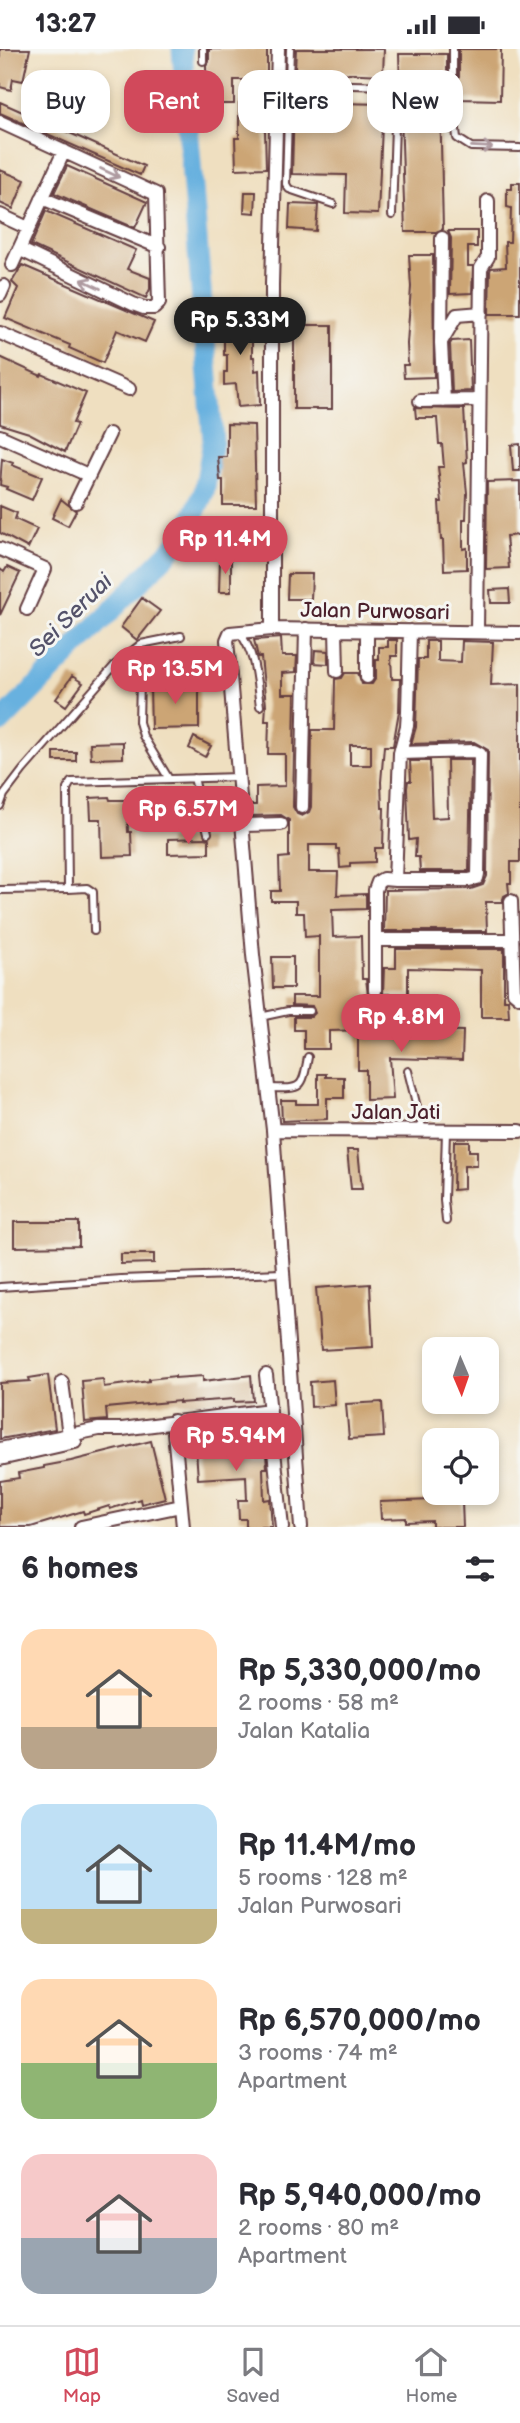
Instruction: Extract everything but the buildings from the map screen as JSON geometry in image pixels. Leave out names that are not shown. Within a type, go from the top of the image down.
[{"type":"street","points":[[277,70],[278,49]]},
{"type":"street","points":[[0,122],[156,194],[159,303],[154,308],[133,304],[19,249]]},
{"type":"street","points":[[272,629],[272,285],[276,133]]},
{"type":"street","points":[[12,265],[64,151]]},
{"type":"street","points":[[42,198],[159,247]]},
{"type":"street","points":[[477,632],[481,268],[488,257],[488,201]]},
{"type":"street","points":[[0,215],[28,227]]},
{"type":"street","points":[[442,238],[441,343],[444,401]]},
{"type":"street","points":[[441,343],[457,315],[481,313]]},
{"type":"street","points":[[0,333],[129,389]]},
{"type":"street","points":[[420,401],[479,400]]},
{"type":"street","points":[[76,502],[109,434]]},
{"type":"street","points":[[0,436],[89,475]]},
{"type":"street","points":[[0,549],[45,569],[27,609]]},
{"type":"street","points":[[302,807],[306,629]]},
{"type":"street","name":"Jalan Purwosari","points":[[234,632],[306,629],[520,633]]},
{"type":"street","points":[[336,630],[337,671]]},
{"type":"street","points":[[366,677],[367,631]]},
{"type":"street","points":[[395,880],[400,753],[407,726],[410,631]]},
{"type":"street","points":[[234,632],[227,644],[272,1130],[301,1527]]},
{"type":"street","points":[[375,991],[375,890],[378,882],[383,879],[469,880],[477,878],[478,874],[480,754],[474,751],[400,753]]},
{"type":"street","points":[[244,825],[281,824]]},
{"type":"street","points":[[511,901],[514,992],[520,997]]},
{"type":"street","points":[[375,940],[512,940]]},
{"type":"street","name":"Jalan Jati","points":[[272,1130],[520,1131]]},
{"type":"street","points":[[266,1375],[282,1527]]},
{"type":"street","points":[[62,1382],[69,1439]]},
{"type":"street","points":[[0,1449],[100,1437],[122,1429],[173,1421],[270,1410]]},
{"type":"street","points":[[173,1421],[183,1527]]},
{"type":"street","points":[[0,1459],[69,1439]]},
{"type":"street","points":[[81,1527],[181,1506]]},
{"type":"lane","points":[[203,49],[203,61]]},
{"type":"lane","points":[[290,49],[290,70]]},
{"type":"lane","points":[[453,49],[453,103],[457,138],[471,147],[520,148]]},
{"type":"lane","points":[[353,85],[389,86],[396,96],[392,215]]},
{"type":"lane","points":[[288,133],[286,187],[333,204]]},
{"type":"lane","points":[[234,632],[247,642],[252,655],[260,706]]},
{"type":"lane","points":[[0,806],[23,770],[115,665],[141,644],[181,636]]},
{"type":"lane","points":[[115,665],[140,681],[199,675]]},
{"type":"lane","points":[[140,681],[139,722],[143,736],[169,779]]},
{"type":"lane","points":[[68,889],[68,785],[76,782],[239,777]]},
{"type":"lane","points":[[194,778],[208,832]]},
{"type":"lane","points":[[0,890],[87,888],[93,893],[94,931]]},
{"type":"lane","points":[[260,1017],[288,1011],[310,1011]]},
{"type":"lane","points":[[268,1088],[297,1087],[303,1081],[308,1057]]},
{"type":"lane","points":[[408,1071],[423,1131]]},
{"type":"lane","points":[[446,1131],[446,1221]]},
{"type":"lane","points":[[0,1287],[283,1273]]},
{"type":"waterway","name":"Sei Seruai","points":[[0,723],[184,537],[204,492],[213,441],[182,49]]}]
